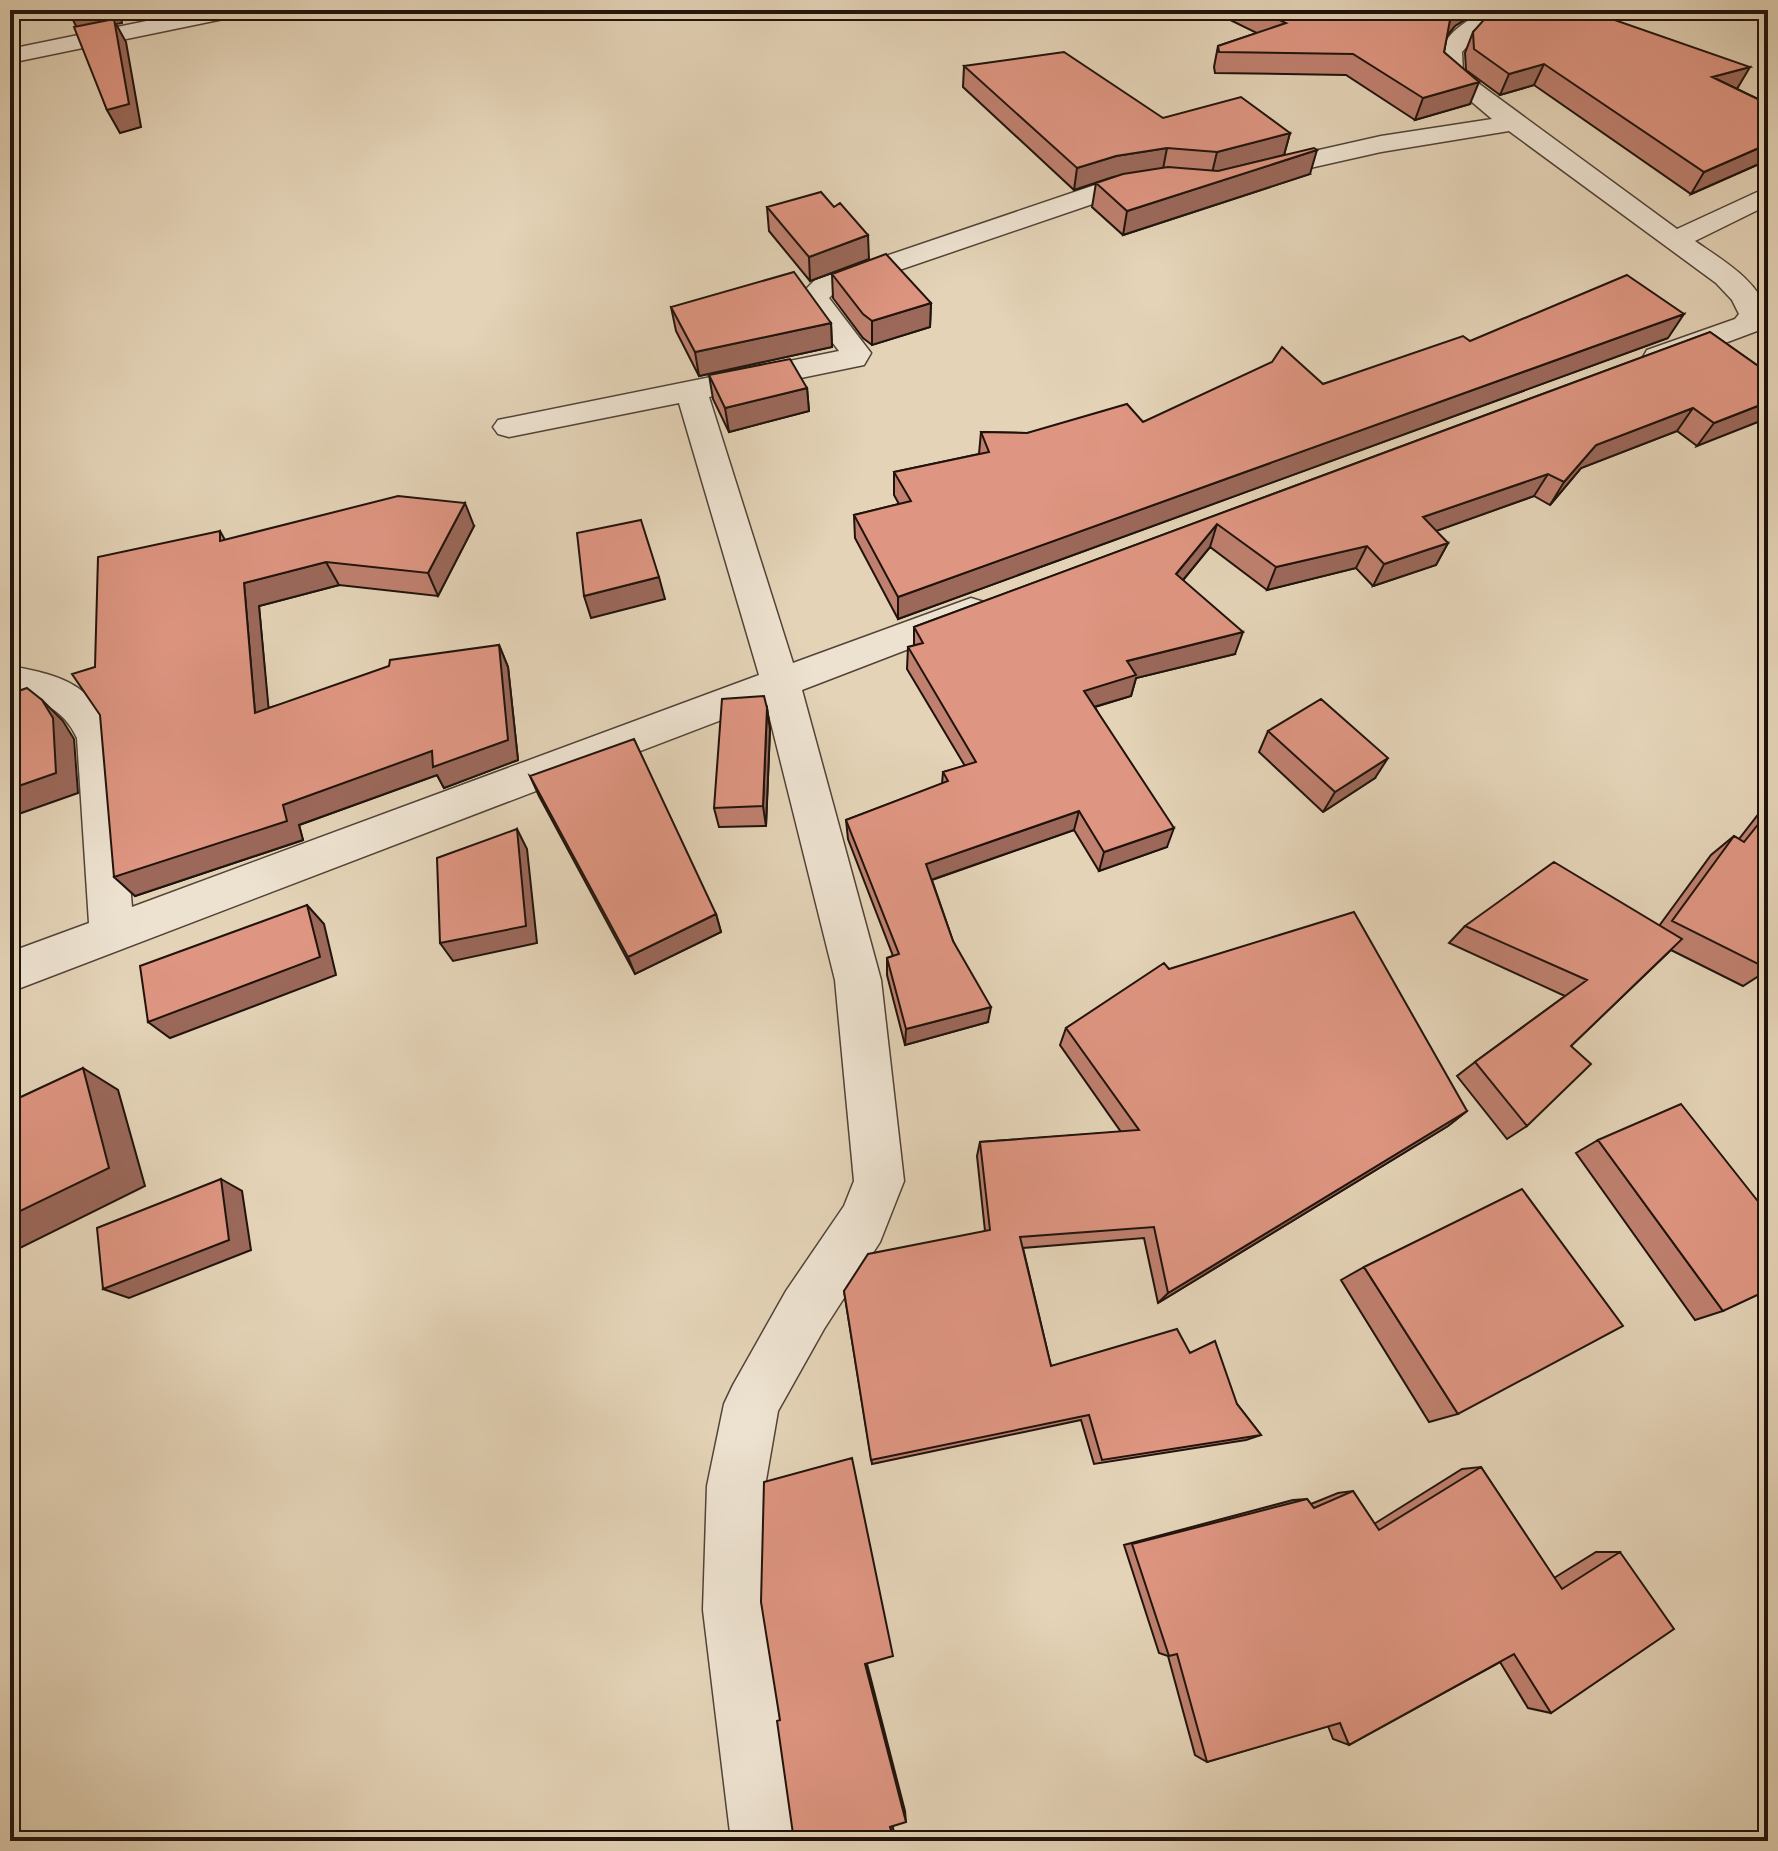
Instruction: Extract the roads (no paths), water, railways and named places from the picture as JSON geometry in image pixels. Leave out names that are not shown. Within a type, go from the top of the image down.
[{"type":"street","points":[[10,56],[233,10]]},
{"type":"street","points":[[1501,10],[1460,37],[1450,51],[1449,67],[1458,81],[1740,289],[1754,314],[1751,321],[1627,369]]},
{"type":"street","points":[[1230,179],[1381,144],[1514,123]]},
{"type":"street","points":[[509,427],[853,358],[856,353],[813,297],[825,286],[1113,188],[1148,181],[1175,181]]},
{"type":"street","points":[[1676,240],[1768,195]]},
{"type":"street","points":[[691,391],[780,681],[858,980],[879,1181],[862,1224],[805,1310],[752,1404],[736,1486],[733,1610],[764,1841]]},
{"type":"street","points":[[10,972],[1003,599]]},
{"type":"street","points":[[10,680],[50,687],[76,702],[89,717],[97,738],[112,933]]}]
